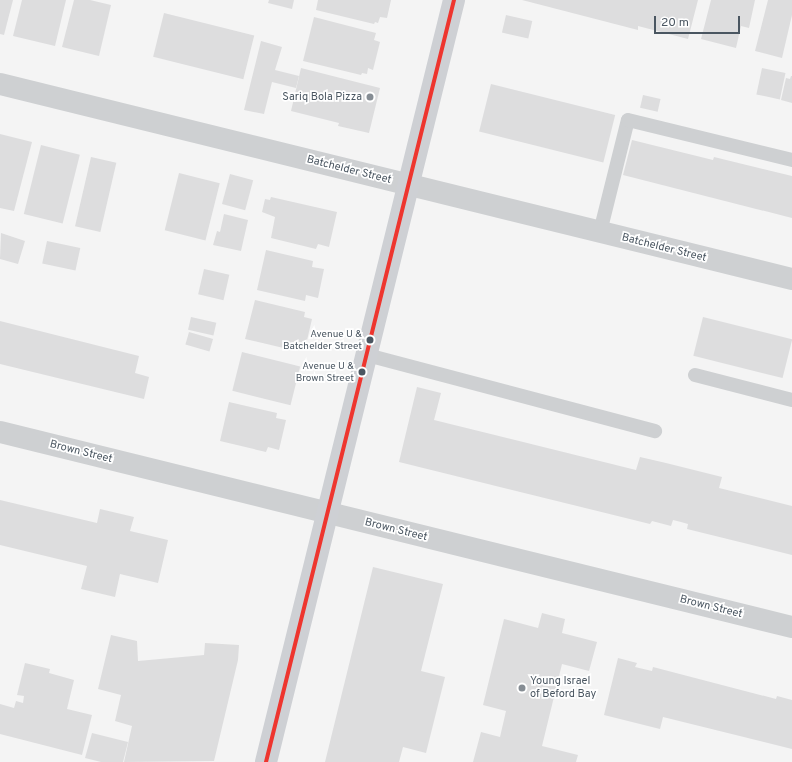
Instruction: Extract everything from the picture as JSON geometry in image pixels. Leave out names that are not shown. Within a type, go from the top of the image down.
[{"type":"main road","points":[[266,762],[454,0]]},
{"type":"street","name":"Batchelder Street","points":[[0,84],[792,279]]},
{"type":"street","name":"Brown Street","points":[[0,432],[792,627]]},
{"type":"lane","points":[[600,232],[628,120],[792,160]]},
{"type":"lane","points":[[367,355],[655,431]]},
{"type":"lane","points":[[695,375],[792,400]]},
{"type":"building","points":[[0,0],[13,0],[4,35],[0,34]]},
{"type":"building","points":[[22,0],[66,0],[55,46],[13,36]]},
{"type":"building","points":[[74,0],[90,0],[111,5],[99,56],[62,47]]},
{"type":"building","points":[[269,0],[294,0],[292,9],[268,3]]},
{"type":"building","points":[[318,0],[391,0],[387,18],[380,17],[378,23],[375,22],[374,24],[316,10]]},
{"type":"building","points":[[522,0],[698,0],[688,39],[638,26],[638,30]]},
{"type":"building","points":[[711,0],[755,0],[749,28],[741,26],[736,48],[701,39]]},
{"type":"building","points":[[768,0],[792,0],[792,15],[782,58],[755,51]]},
{"type":"building","points":[[164,13],[254,35],[243,79],[153,57]]},
{"type":"building","points":[[506,15],[532,21],[528,39],[502,33]]},
{"type":"building","points":[[314,17],[376,33],[374,40],[380,42],[373,70],[368,68],[367,74],[362,73],[361,75],[303,61]]},
{"type":"building","points":[[261,41],[282,47],[275,70],[299,76],[296,88],[272,82],[264,114],[244,110]]},
{"type":"building","points":[[301,68],[380,88],[369,133],[338,126],[339,123],[291,111]]},
{"type":"building","points":[[762,68],[785,73],[780,99],[756,94]]},
{"type":"building","points":[[791,76],[792,103],[781,100],[786,78],[790,79]]},
{"type":"building","points":[[491,84],[615,115],[603,163],[479,132]]},
{"type":"building","points":[[643,95],[661,99],[658,112],[640,108]]},
{"type":"building","points":[[0,134],[32,142],[14,211],[0,208]]},
{"type":"building","points":[[632,140],[713,160],[714,157],[792,176],[792,218],[623,175]]},
{"type":"building","points":[[41,145],[80,155],[63,224],[24,214]]},
{"type":"building","points":[[91,157],[116,163],[100,232],[75,226]]},
{"type":"building","points":[[179,173],[220,183],[205,240],[165,230]]},
{"type":"building","points":[[230,174],[253,180],[245,210],[222,204]]},
{"type":"building","points":[[271,197],[337,212],[329,247],[318,244],[316,249],[271,238],[275,217],[262,212],[265,199],[270,200]]},
{"type":"building","points":[[224,214],[248,220],[241,251],[213,245],[217,231],[220,232]]},
{"type":"building","points":[[1,233],[25,241],[18,264],[0,259]]},
{"type":"building","points":[[47,241],[80,248],[75,271],[42,263]]},
{"type":"building","points":[[266,250],[313,261],[312,267],[324,269],[318,298],[306,295],[305,301],[257,290]]},
{"type":"building","points":[[204,269],[229,275],[223,300],[198,294]]},
{"type":"building","points":[[255,300],[305,312],[304,317],[312,319],[305,349],[293,346],[292,350],[245,339]]},
{"type":"building","points":[[191,317],[216,323],[213,336],[188,330]]},
{"type":"building","points":[[703,317],[792,339],[783,378],[693,356]]},
{"type":"building","points":[[0,321],[139,356],[135,373],[149,377],[144,399],[0,364]]},
{"type":"building","points":[[189,332],[213,339],[209,351],[185,344]]},
{"type":"building","points":[[242,352],[300,367],[291,405],[232,391]]},
{"type":"building","points":[[417,387],[441,393],[434,420],[636,470],[640,457],[666,463],[722,477],[719,488],[792,506],[792,555],[687,529],[688,524],[673,520],[671,526],[652,521],[650,524],[399,462]]},
{"type":"building","points":[[229,402],[277,413],[276,418],[286,420],[279,450],[268,447],[266,452],[220,441]]},
{"type":"building","points":[[0,500],[97,523],[100,509],[134,517],[130,531],[168,540],[158,583],[120,574],[115,597],[81,589],[87,566],[0,545]]},
{"type":"building","points":[[373,567],[443,584],[421,671],[445,677],[426,753],[403,747],[399,762],[325,762]]},
{"type":"building","name":"Young Israel of Beford Bay","points":[[542,613],[565,619],[562,633],[597,642],[589,671],[562,664],[542,746],[578,755],[576,762],[473,762],[481,732],[500,737],[506,711],[483,705],[504,619],[538,628]]},
{"type":"building","points":[[111,635],[137,641],[138,661],[204,655],[205,643],[239,645],[238,660],[214,761],[124,762],[132,726],[115,721],[121,695],[98,689]]},
{"type":"building","points":[[618,658],[637,663],[635,667],[652,671],[653,667],[776,699],[777,696],[792,700],[792,749],[663,717],[660,729],[604,715]]},
{"type":"building","points":[[25,663],[50,669],[49,673],[74,680],[67,709],[92,715],[82,755],[0,734],[0,704],[14,708],[16,701],[23,703],[24,696],[17,695]]},
{"type":"building","points":[[92,733],[128,742],[123,762],[101,762],[85,758]]},
{"type":"transit line","points":[[266,762],[454,0]]},
{"type":"place","name":"Sariq Bola Pizza","points":[[370,97]]},
{"type":"place","name":"Avenue U & Batchelder Street","points":[[370,340]]},
{"type":"place","name":"Avenue U & Brown Street","points":[[362,372]]},
{"type":"place","name":"Young Israel of Beford Bay","points":[[522,688]]}]
